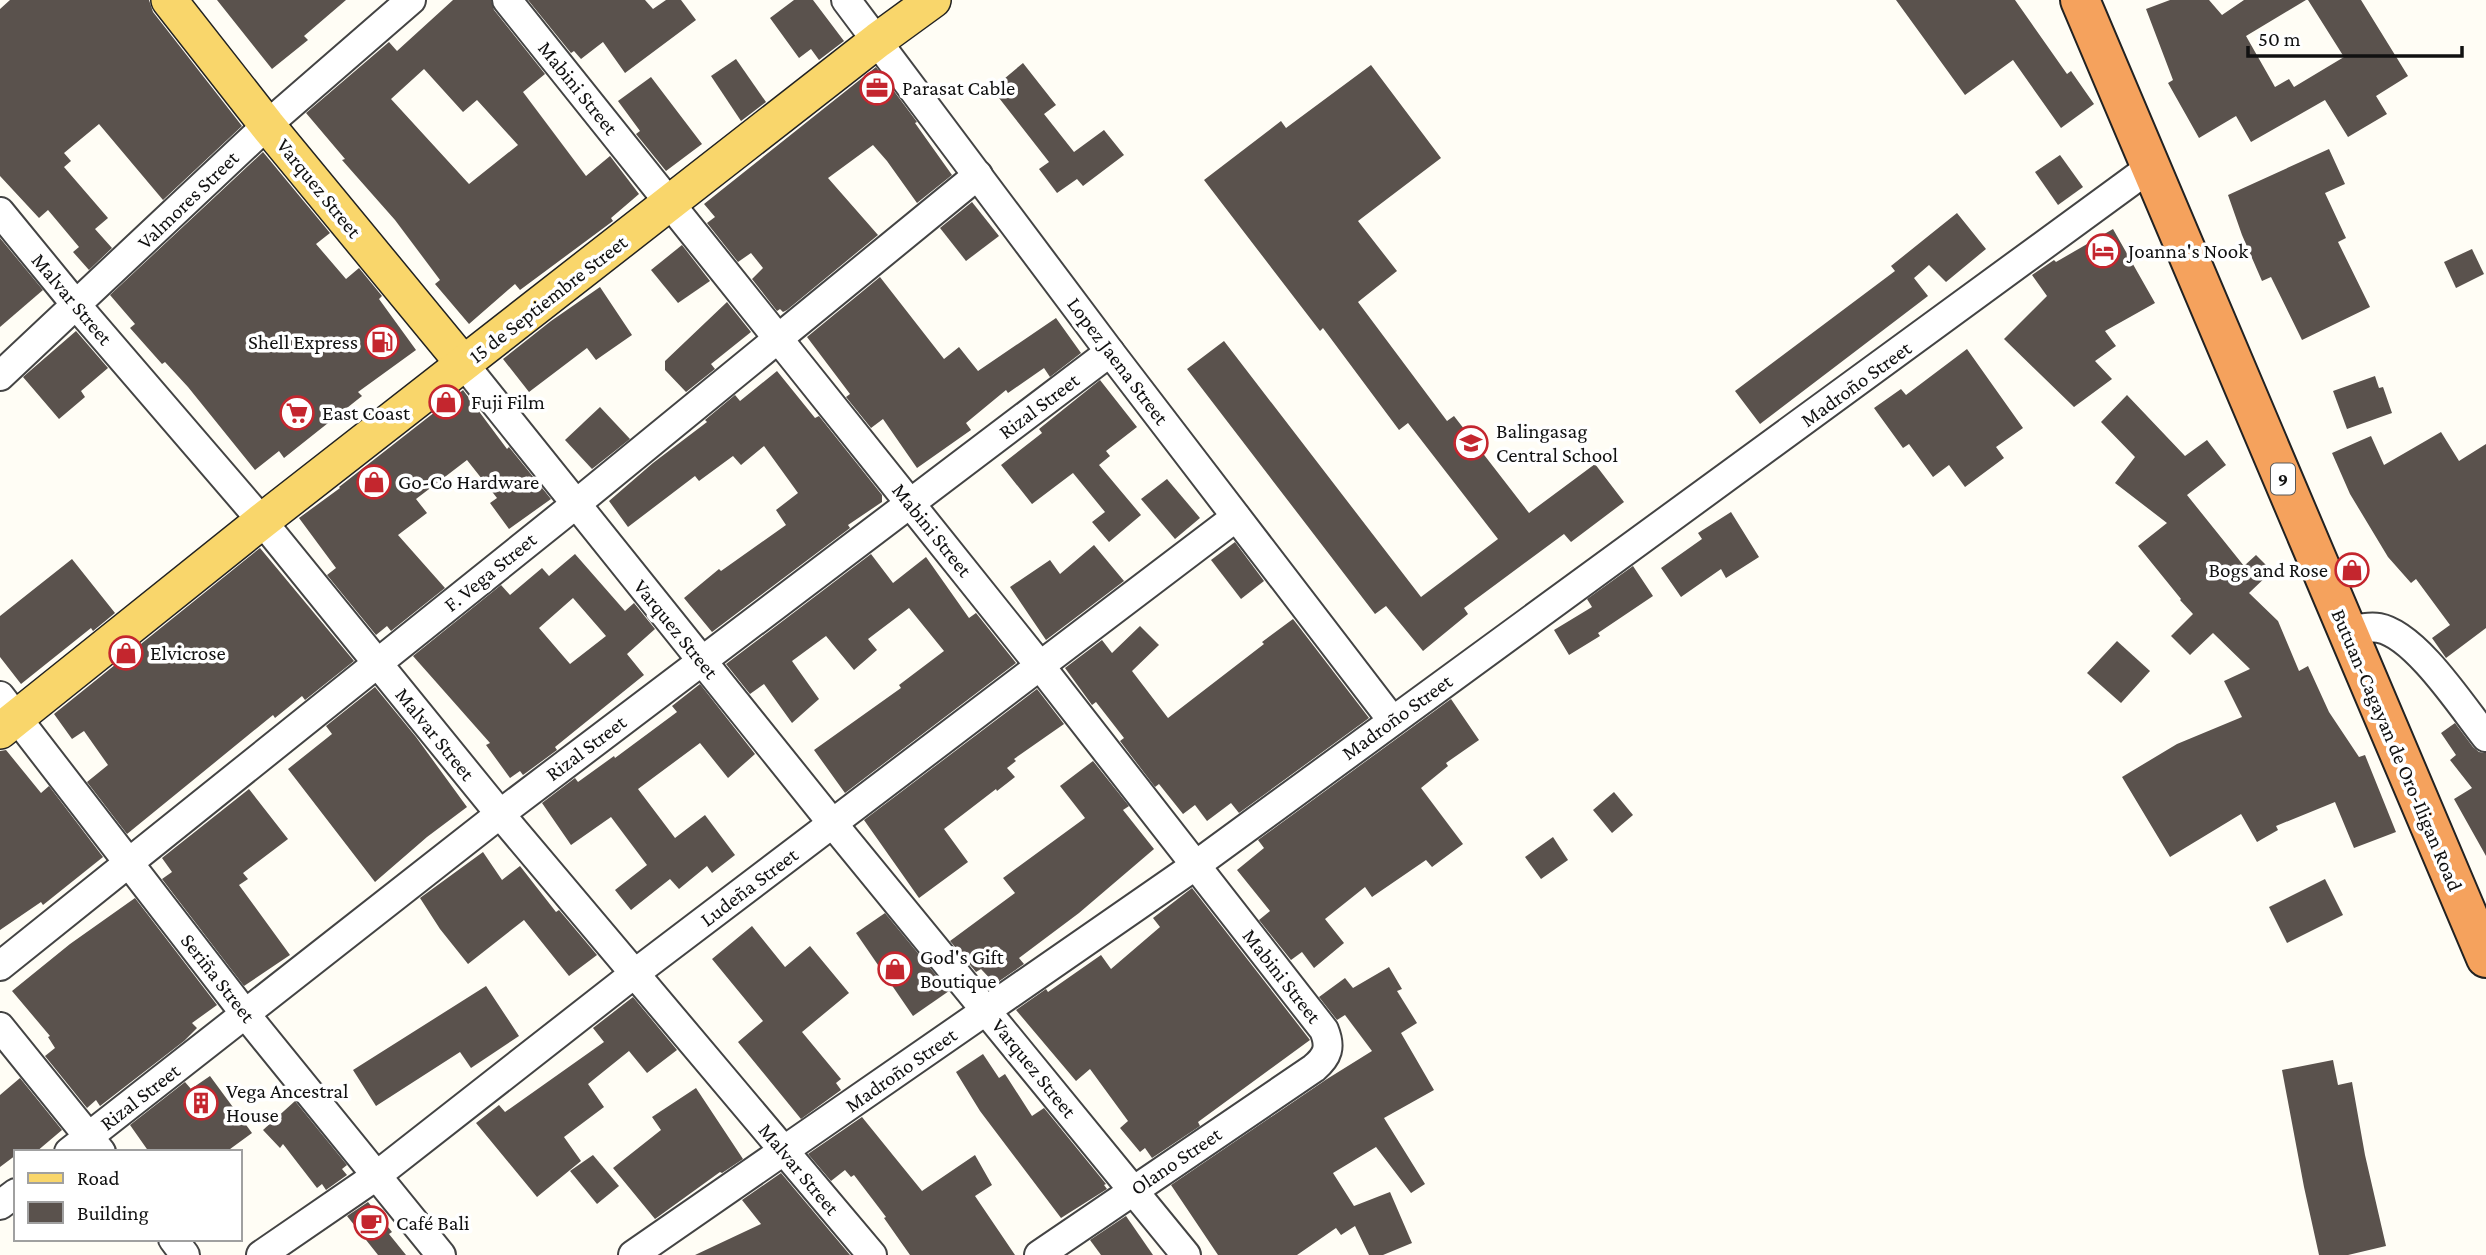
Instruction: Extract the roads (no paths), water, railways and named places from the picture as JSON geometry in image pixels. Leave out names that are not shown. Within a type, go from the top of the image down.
[{"type":"highway","name":"Butuan-Cagayan de Oro-Iligan Road","points":[[2080,0],[2486,958]]},
{"type":"main road","name":"Varquez Street","points":[[169,0],[267,125],[463,363]]},
{"type":"main road","name":"15 de Septiembre Street","points":[[6,715],[262,521],[878,40],[933,0]]},
{"type":"street","name":"Valmores Street","points":[[0,376],[267,125],[411,0]]},
{"type":"street","name":"Mabini Street","points":[[508,0],[911,502],[1324,1030],[1329,1051],[1324,1060],[1314,1068]]},
{"type":"street","name":"Lopez Jaena Street","points":[[846,0],[1110,352],[1392,720]]},
{"type":"street","name":"Madroño Street","points":[[633,1255],[1196,865],[2152,166]]},
{"type":"street","name":"F. Vega Street","points":[[0,966],[576,504],[978,175]]},
{"type":"street","name":"Malvar Street","points":[[0,212],[262,521],[500,814],[872,1255]]},
{"type":"street","name":"Rizal Street","points":[[86,1147],[246,1015],[500,814],[1110,352]]},
{"type":"street","name":"Varquez Street","points":[[463,363],[833,824],[1186,1255]]},
{"type":"street","name":"Ludeña Street","points":[[261,1255],[376,1176],[634,974],[1236,517]]},
{"type":"street","points":[[2347,631],[2380,628],[2404,640],[2427,662],[2486,737]]},
{"type":"street","name":"Seriña Street","points":[[6,715],[128,862],[246,1015],[441,1255]]},
{"type":"street","points":[[0,1027],[86,1147]]},
{"type":"street","name":"Olano Street","points":[[1039,1255],[1314,1068]]},
{"type":"place","name":"Parasat Cable","points":[[877,88]]},
{"type":"place","name":"Joanna's Nook","points":[[2103,251]]},
{"type":"place","name":"Shell Express","points":[[382,342]]},
{"type":"place","name":"Fuji Film","points":[[446,402]]},
{"type":"place","name":"East Coast","points":[[297,413]]},
{"type":"place","name":"Balingasag Central School","points":[[1471,443]]},
{"type":"place","name":"Go-Co Hardware","points":[[374,482]]},
{"type":"place","name":"Bogs and Rose","points":[[2352,570]]},
{"type":"place","name":"Elvicrose","points":[[126,653]]},
{"type":"place","name":"God's Gift Boutique","points":[[895,969]]},
{"type":"place","name":"Vega Ancestral House","points":[[201,1103]]},
{"type":"place","name":"Café Bali","points":[[371,1223]]}]
